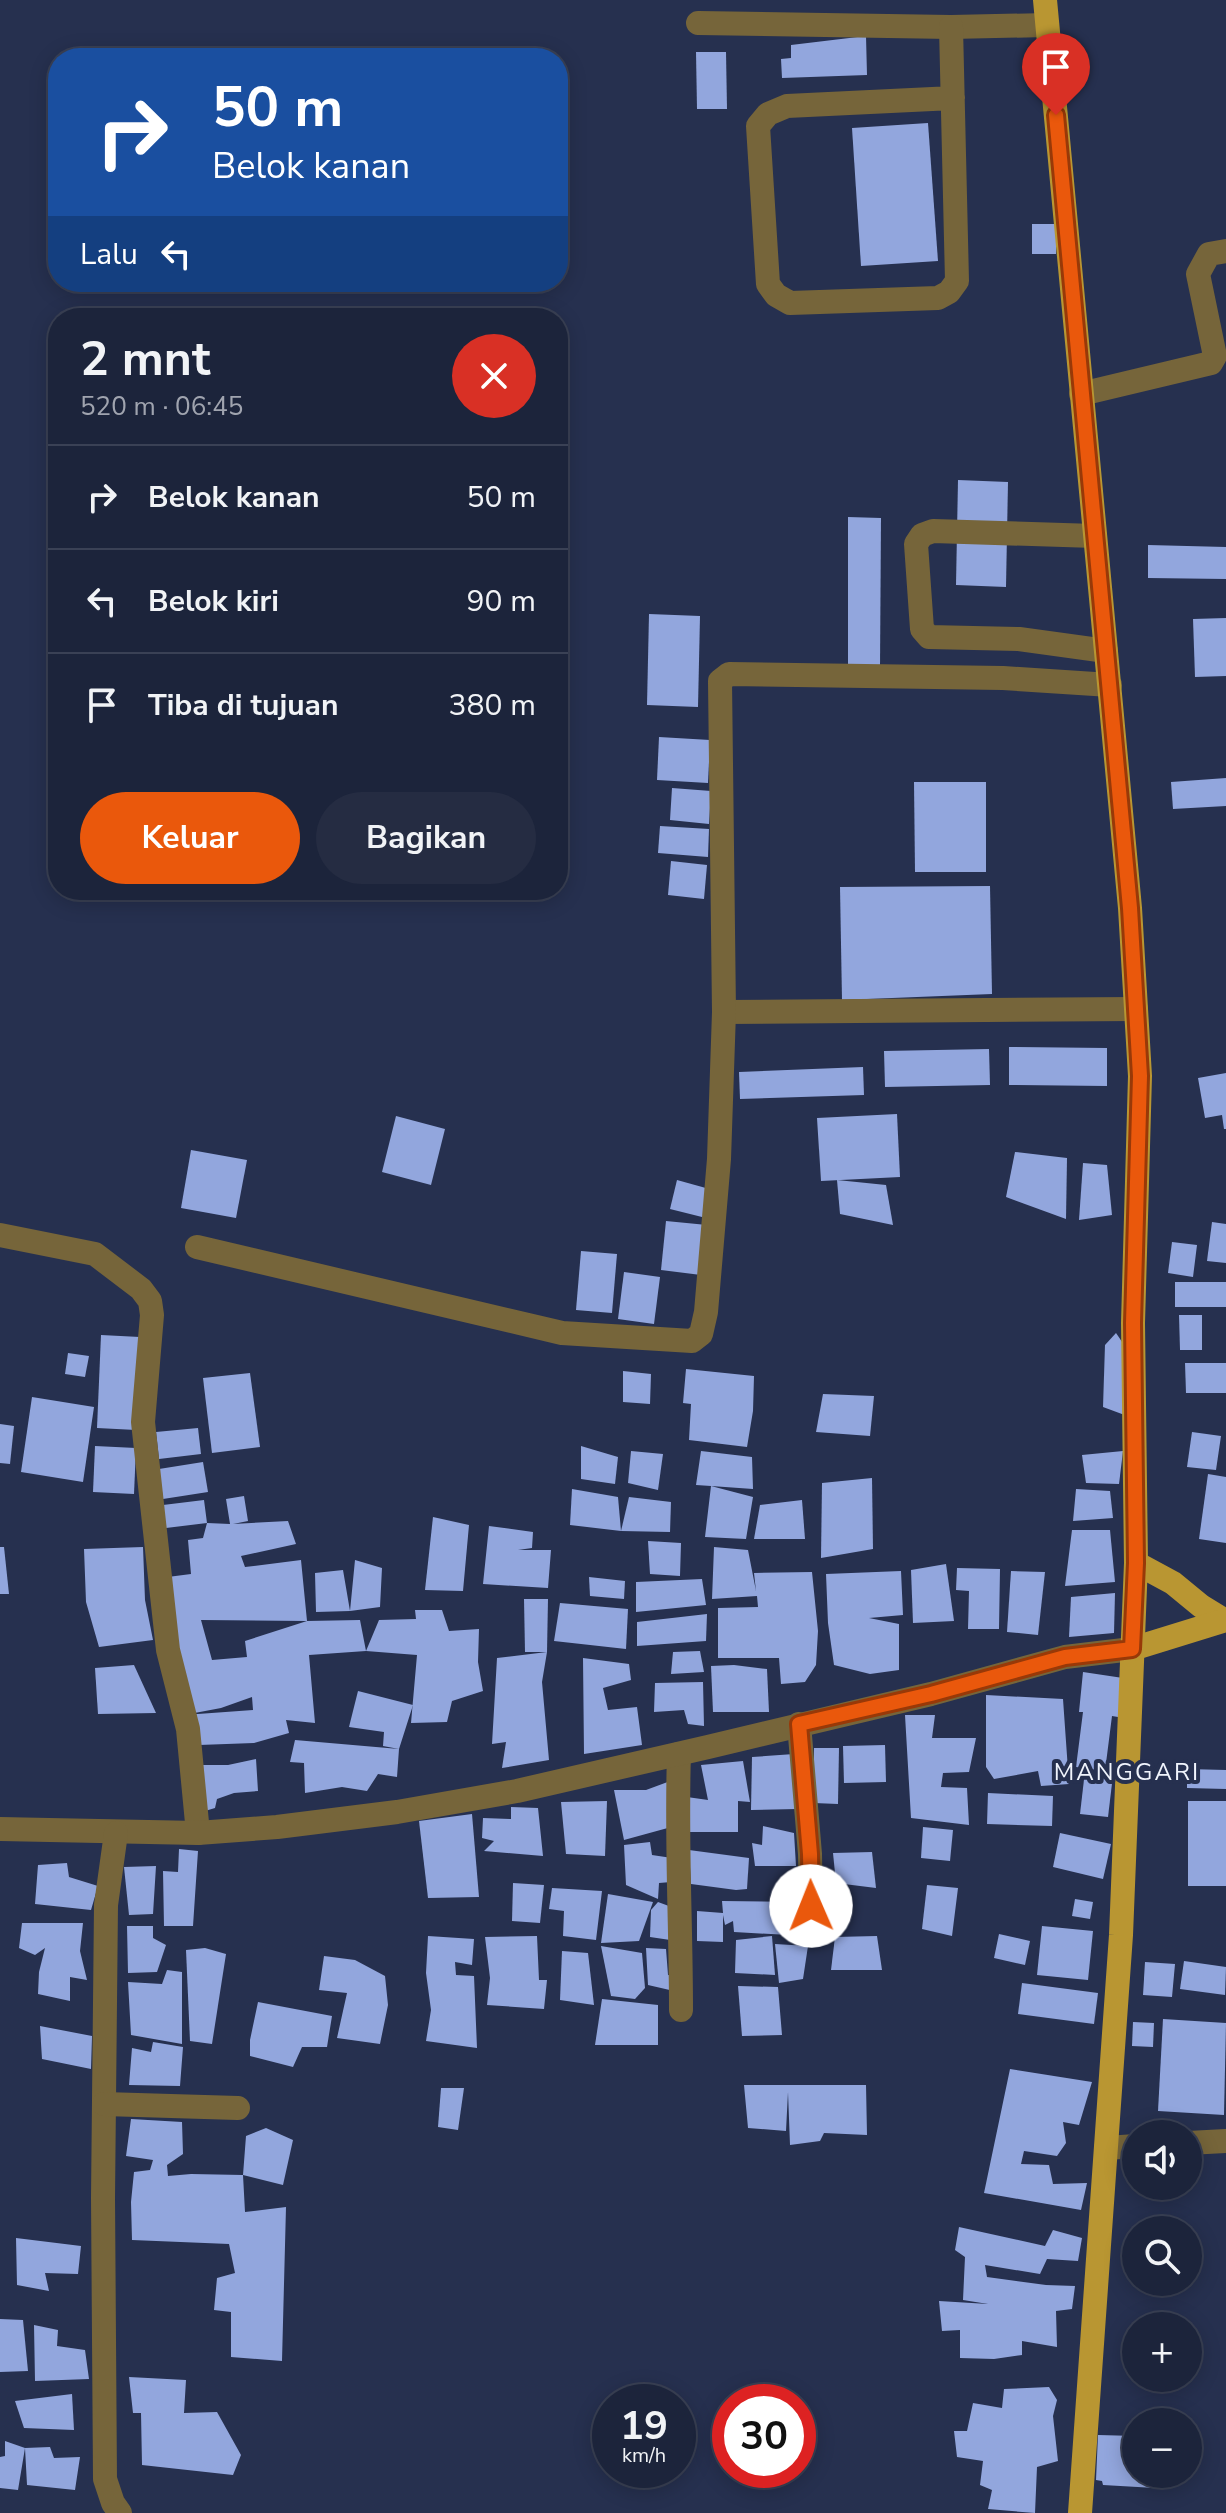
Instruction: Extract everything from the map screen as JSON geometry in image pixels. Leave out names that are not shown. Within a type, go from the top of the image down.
[{"type":"main road","points":[[1045,0],[1130,908],[1140,1076],[1133,1323],[1136,1563],[1121,1935],[1080,2513]]},
{"type":"main road","points":[[1136,1563],[1173,1583],[1201,1606],[1225,1620]]},
{"type":"main road","points":[[1132,1649],[1225,1620]]},
{"type":"street","points":[[698,23],[951,27],[1047,25]]},
{"type":"street","points":[[951,27],[953,98],[957,281],[949,292],[938,298],[790,303],[776,295],[768,284],[758,126],[768,114],[787,106],[953,98]]},
{"type":"street","points":[[1081,394],[1211,363],[1215,356],[1198,274],[1209,254],[1226,251]]},
{"type":"street","points":[[1095,536],[933,531],[922,535],[916,544],[922,629],[929,637],[1019,639],[1106,651]]},
{"type":"street","points":[[197,1247],[562,1333],[692,1341],[701,1334],[706,1312],[719,1159],[724,1012],[722,678],[729,674],[1003,678],[1110,685]]},
{"type":"street","points":[[724,1012],[1136,1009]]},
{"type":"street","points":[[0,1235],[95,1254],[141,1289],[150,1301],[152,1315],[143,1422],[168,1650],[188,1729],[198,1833]]},
{"type":"street","points":[[0,1829],[198,1833],[397,1812],[517,1791],[679,1754],[931,1694],[1065,1657],[1132,1649]]},
{"type":"street","points":[[799,1724],[810,1854],[811,1906]]},
{"type":"street","points":[[679,1754],[677,1810],[681,2010]]},
{"type":"street","points":[[116,1833],[106,1905],[105,2479],[120,2513]]},
{"type":"street","points":[[104,2104],[238,2108]]},
{"type":"street","points":[[1202,2142],[1226,2141]]},
{"type":"street","points":[[1106,2148],[1122,2147]]},
{"type":"building","points":[[866,36],[867,75],[782,78],[781,59],[791,58],[791,45]]},
{"type":"building","points":[[696,52],[726,52],[727,109],[697,109]]},
{"type":"building","points":[[928,123],[938,261],[861,266],[852,128]]},
{"type":"building","points":[[1032,224],[1056,224],[1056,254],[1032,254]]},
{"type":"building","points":[[958,480],[1008,482],[1006,587],[956,585]]},
{"type":"building","points":[[848,517],[881,518],[880,667],[848,667]]},
{"type":"building","points":[[1148,545],[1226,547],[1226,579],[1148,578]]},
{"type":"building","points":[[649,614],[700,616],[698,707],[647,705]]},
{"type":"building","points":[[1226,618],[1226,676],[1195,677],[1193,619]]},
{"type":"building","points":[[659,737],[710,740],[708,783],[657,780]]},
{"type":"building","points":[[1226,778],[1226,806],[1173,809],[1171,782]]},
{"type":"building","points":[[914,782],[986,782],[986,872],[915,872]]},
{"type":"building","points":[[672,788],[711,791],[709,824],[670,820]]},
{"type":"building","points":[[660,826],[709,829],[708,857],[658,853]]},
{"type":"building","points":[[671,861],[707,865],[704,899],[668,895]]},
{"type":"building","points":[[990,886],[992,994],[842,1000],[840,887]]},
{"type":"building","points":[[1009,1047],[1107,1048],[1107,1086],[1009,1085]]},
{"type":"building","points":[[989,1049],[990,1085],[885,1087],[884,1051]]},
{"type":"building","points":[[863,1067],[864,1095],[740,1099],[739,1072]]},
{"type":"building","points":[[1226,1073],[1224,1129],[1222,1115],[1205,1118],[1198,1078]]},
{"type":"building","points":[[897,1114],[900,1177],[821,1181],[817,1118]]},
{"type":"building","points":[[396,1116],[445,1129],[431,1185],[382,1172]]},
{"type":"building","points":[[191,1150],[247,1160],[236,1218],[181,1208]]},
{"type":"building","points":[[1015,1152],[1067,1158],[1066,1219],[1006,1197]]},
{"type":"building","points":[[1083,1163],[1107,1165],[1112,1215],[1079,1220]]},
{"type":"building","points":[[677,1180],[713,1190],[706,1218],[670,1209]]},
{"type":"building","points":[[837,1180],[886,1185],[893,1225],[840,1214]]},
{"type":"building","points":[[666,1221],[707,1225],[701,1275],[661,1270]]},
{"type":"building","points":[[1212,1222],[1226,1224],[1226,1263],[1207,1261]]},
{"type":"building","points":[[1172,1242],[1197,1245],[1193,1277],[1168,1273]]},
{"type":"building","points":[[581,1251],[617,1254],[612,1313],[576,1310]]},
{"type":"building","points":[[624,1272],[660,1277],[654,1324],[618,1319]]},
{"type":"building","points":[[1175,1282],[1226,1282],[1226,1307],[1175,1307]]},
{"type":"building","points":[[1179,1315],[1202,1315],[1202,1350],[1180,1350]]},
{"type":"building","points":[[1116,1333],[1131,1355],[1130,1417],[1103,1407],[1105,1345]]},
{"type":"building","points":[[101,1335],[140,1337],[136,1430],[97,1428]]},
{"type":"building","points":[[68,1353],[89,1356],[85,1377],[65,1374]]},
{"type":"building","points":[[1185,1363],[1226,1363],[1226,1393],[1186,1393]]},
{"type":"building","points":[[686,1369],[754,1376],[753,1411],[747,1447],[689,1440],[691,1404],[683,1403]]},
{"type":"building","points":[[623,1371],[651,1374],[650,1404],[623,1402]]},
{"type":"building","points":[[250,1373],[260,1447],[212,1453],[203,1378]]},
{"type":"building","points":[[823,1394],[874,1396],[870,1436],[816,1432]]},
{"type":"building","points":[[32,1397],[94,1407],[83,1482],[21,1472]]},
{"type":"building","points":[[0,1424],[14,1426],[10,1464],[0,1463]]},
{"type":"building","points":[[198,1428],[201,1454],[159,1459],[156,1432]]},
{"type":"building","points":[[1192,1432],[1221,1436],[1216,1470],[1187,1467]]},
{"type":"building","points":[[95,1446],[136,1448],[134,1494],[93,1492]]},
{"type":"building","points":[[581,1446],[618,1457],[615,1484],[581,1479]]},
{"type":"building","points":[[631,1451],[663,1454],[658,1490],[628,1483]]},
{"type":"building","points":[[701,1451],[752,1457],[753,1489],[696,1485]]},
{"type":"building","points":[[1123,1451],[1119,1484],[1086,1483],[1082,1455]]},
{"type":"building","points":[[203,1462],[208,1492],[163,1499],[159,1469]]},
{"type":"building","points":[[1208,1474],[1226,1477],[1226,1543],[1199,1539]]},
{"type":"building","points":[[872,1478],[873,1549],[821,1558],[822,1483]]},
{"type":"building","points":[[711,1486],[753,1497],[746,1539],[705,1537]]},
{"type":"building","points":[[572,1489],[618,1497],[621,1531],[570,1525]]},
{"type":"building","points":[[1076,1489],[1110,1491],[1113,1518],[1073,1521]]},
{"type":"building","points":[[244,1496],[248,1521],[233,1524],[288,1521],[296,1544],[241,1556],[245,1567],[301,1560],[307,1621],[360,1620],[366,1651],[309,1655],[315,1723],[286,1720],[289,1733],[254,1743],[199,1745],[184,1715],[160,1578],[191,1574],[188,1540],[203,1538],[207,1523],[230,1524],[226,1499]],"holes":[[[201,1620],[307,1621],[245,1641],[247,1657],[212,1660]],[[252,1697],[253,1710],[184,1715],[221,1708]]]},
{"type":"building","points":[[629,1497],[671,1502],[670,1532],[621,1531]]},
{"type":"building","points":[[204,1500],[207,1523],[166,1528],[163,1505]]},
{"type":"building","points":[[802,1500],[805,1539],[754,1539],[760,1505]]},
{"type":"building","points":[[433,1517],[469,1525],[463,1591],[425,1590]]},
{"type":"building","points":[[489,1526],[533,1532],[532,1548],[518,1550],[551,1550],[548,1588],[483,1584]]},
{"type":"building","points":[[1072,1530],[1110,1530],[1115,1582],[1065,1586]]},
{"type":"building","points":[[648,1541],[681,1543],[680,1576],[650,1574]]},
{"type":"building","points":[[0,1547],[4,1547],[9,1594],[0,1594]]},
{"type":"building","points":[[143,1547],[145,1600],[153,1640],[99,1647],[86,1602],[84,1549]]},
{"type":"building","points":[[714,1547],[748,1550],[756,1591],[754,1573],[812,1572],[818,1631],[816,1665],[805,1682],[781,1684],[779,1658],[718,1658],[718,1608],[758,1607],[757,1596],[712,1599]]},
{"type":"building","points":[[355,1560],[382,1568],[380,1607],[350,1611]]},
{"type":"building","points":[[946,1564],[954,1621],[913,1623],[911,1570]]},
{"type":"building","points":[[957,1568],[1000,1569],[999,1629],[968,1629],[969,1591],[956,1590]]},
{"type":"building","points":[[343,1570],[350,1611],[316,1612],[315,1573]]},
{"type":"building","points":[[901,1571],[903,1615],[869,1618],[899,1624],[899,1670],[870,1674],[834,1665],[826,1574]]},
{"type":"building","points":[[1011,1571],[1045,1572],[1038,1635],[1007,1632]]},
{"type":"building","points":[[589,1577],[625,1581],[624,1599],[590,1596]]},
{"type":"building","points":[[702,1579],[706,1605],[636,1612],[636,1582]]},
{"type":"building","points":[[1115,1593],[1114,1633],[1069,1637],[1071,1597]]},
{"type":"building","points":[[524,1599],[548,1599],[547,1652],[525,1652]]},
{"type":"building","points":[[560,1603],[628,1609],[626,1649],[554,1641]]},
{"type":"building","points":[[415,1610],[442,1610],[449,1631],[479,1629],[478,1662],[483,1691],[452,1701],[447,1722],[411,1723],[417,1655],[366,1651],[379,1620],[416,1619]]},
{"type":"building","points":[[707,1614],[706,1641],[637,1646],[637,1622]]},
{"type":"building","points":[[700,1651],[704,1672],[671,1674],[673,1652]]},
{"type":"building","points":[[547,1652],[542,1682],[549,1760],[502,1768],[506,1742],[492,1744],[497,1658]]},
{"type":"building","points":[[583,1658],[629,1664],[631,1680],[603,1688],[608,1710],[637,1707],[642,1745],[584,1754]]},
{"type":"building","points":[[134,1665],[156,1713],[98,1714],[95,1668]]},
{"type":"building","points":[[711,1666],[767,1669],[769,1712],[713,1712]]},
{"type":"building","points":[[1083,1672],[1123,1678],[1118,1717],[1112,1716],[1105,1771],[1076,1767],[1083,1712],[1079,1712]]},
{"type":"building","points":[[703,1682],[704,1726],[688,1724],[684,1710],[654,1712],[655,1683]]},
{"type":"building","points":[[358,1691],[413,1705],[399,1749],[383,1746],[384,1732],[349,1727]]},
{"type":"building","points":[[986,1695],[1063,1699],[1069,1784],[1041,1786],[1038,1771],[994,1779],[986,1767]]},
{"type":"building","points":[[905,1715],[935,1715],[932,1738],[976,1738],[969,1772],[943,1773],[941,1787],[967,1788],[969,1825],[911,1818]]},
{"type":"building","points":[[295,1740],[399,1749],[397,1777],[378,1774],[367,1791],[342,1787],[305,1793],[304,1763],[290,1762]]},
{"type":"building","points":[[885,1745],[886,1782],[844,1783],[843,1746]]},
{"type":"building","points":[[814,1748],[839,1748],[838,1804],[814,1803]]},
{"type":"building","points":[[794,1754],[797,1809],[751,1810],[752,1757]]},
{"type":"building","points":[[256,1759],[258,1791],[234,1793],[217,1799],[215,1808],[205,1811],[199,1765],[228,1765]]},
{"type":"building","points":[[743,1761],[750,1802],[738,1801],[738,1832],[688,1832],[680,1796],[708,1800],[701,1765]]},
{"type":"building","points":[[1187,1769],[1226,1770],[1226,1789],[1187,1788]]},
{"type":"building","points":[[1085,1771],[1113,1775],[1108,1817],[1080,1814]]},
{"type":"building","points":[[673,1780],[675,1826],[624,1840],[614,1790],[646,1790]]},
{"type":"building","points":[[988,1793],[1053,1796],[1052,1826],[987,1824]]},
{"type":"building","points":[[607,1801],[605,1856],[566,1854],[561,1802]]},
{"type":"building","points":[[1188,1801],[1226,1801],[1226,1886],[1188,1886]]},
{"type":"building","points":[[511,1807],[538,1808],[543,1856],[484,1851],[494,1841],[482,1838],[483,1818],[511,1819]]},
{"type":"building","points":[[472,1814],[479,1897],[428,1898],[419,1821]]},
{"type":"building","points":[[763,1826],[794,1833],[796,1866],[755,1866],[752,1843],[762,1845]]},
{"type":"building","points":[[923,1827],[953,1830],[950,1861],[921,1858]]},
{"type":"building","points":[[1060,1833],[1111,1844],[1103,1879],[1053,1867]]},
{"type":"building","points":[[650,1842],[652,1855],[672,1858],[671,1882],[659,1883],[658,1899],[626,1885],[624,1845]]},
{"type":"building","points":[[179,1849],[198,1851],[193,1926],[164,1926],[163,1871],[178,1872]]},
{"type":"building","points":[[689,1850],[749,1858],[747,1889],[691,1884]]},
{"type":"building","points":[[872,1852],[876,1888],[836,1883],[833,1853]]},
{"type":"building","points":[[67,1863],[69,1877],[98,1886],[91,1910],[35,1904],[38,1865]]},
{"type":"building","points":[[156,1866],[153,1914],[129,1915],[124,1867]]},
{"type":"building","points":[[513,1883],[544,1885],[540,1923],[512,1921]]},
{"type":"building","points":[[927,1885],[958,1888],[952,1936],[922,1929]]},
{"type":"building","points":[[552,1888],[602,1891],[596,1940],[563,1936],[564,1911],[549,1909]]},
{"type":"building","points":[[608,1894],[653,1902],[639,1941],[601,1943]]},
{"type":"building","points":[[1075,1899],[1093,1902],[1090,1919],[1072,1916]]},
{"type":"building","points":[[722,1901],[806,1902],[807,1936],[734,1932],[733,1921],[725,1925],[723,1915],[723,1942],[697,1941],[697,1911],[723,1913]]},
{"type":"building","points":[[658,1902],[677,1909],[677,1941],[650,1937],[651,1910]]},
{"type":"building","points":[[22,1923],[83,1923],[80,1951],[87,1980],[70,1977],[70,2001],[38,1994],[45,1948],[35,1955],[19,1948]]},
{"type":"building","points":[[127,1926],[153,1926],[153,1938],[166,1945],[157,1972],[128,1973]]},
{"type":"building","points":[[1042,1926],[1093,1931],[1088,1980],[1037,1975]]},
{"type":"building","points":[[999,1934],[1030,1941],[1025,1965],[994,1958]]},
{"type":"building","points":[[428,1936],[474,1939],[472,1965],[455,1962],[456,1975],[474,1976],[477,2048],[426,2041],[431,2010],[426,1973]]},
{"type":"building","points":[[537,1936],[539,1980],[547,1980],[544,2009],[487,2005],[490,1978],[485,1937]]},
{"type":"building","points":[[772,1936],[775,1975],[735,1973],[736,1940]]},
{"type":"building","points":[[877,1936],[882,1970],[831,1970],[835,1937]]},
{"type":"building","points":[[775,1944],[808,1946],[803,1979],[779,1983]]},
{"type":"building","points":[[601,1946],[642,1953],[645,1988],[635,1999],[611,1996]]},
{"type":"building","points":[[205,1948],[226,1954],[212,2044],[190,2041],[186,1950]]},
{"type":"building","points":[[646,1948],[666,1949],[668,1975],[678,1976],[674,1991],[648,1985]]},
{"type":"building","points":[[562,1951],[588,1953],[594,2005],[560,2000]]},
{"type":"building","points":[[324,1956],[355,1960],[385,1976],[388,2005],[380,2044],[337,2038],[347,1993],[319,1990]]},
{"type":"building","points":[[1184,1961],[1226,1967],[1225,1995],[1180,1989]]},
{"type":"building","points":[[1145,1962],[1175,1964],[1172,1997],[1143,1995]]},
{"type":"building","points":[[167,1970],[182,1972],[182,2044],[131,2035],[128,1982],[162,1984]]},
{"type":"building","points":[[1022,1983],[1098,1993],[1094,2024],[1018,2014]]},
{"type":"building","points":[[738,1986],[778,1987],[782,2035],[742,2036]]},
{"type":"building","points":[[602,1999],[658,2005],[658,2045],[595,2045]]},
{"type":"building","points":[[258,2002],[332,2016],[327,2047],[302,2047],[293,2067],[250,2056]]},
{"type":"building","points":[[1163,2019],[1226,2023],[1224,2115],[1158,2111]]},
{"type":"building","points":[[1133,2022],[1154,2023],[1153,2047],[1132,2046]]},
{"type":"building","points":[[40,2026],[92,2036],[91,2069],[42,2059]]},
{"type":"building","points":[[153,2042],[183,2047],[180,2086],[129,2085],[132,2048],[151,2052]]},
{"type":"building","points":[[1010,2069],[1092,2082],[1079,2125],[1063,2122],[1066,2143],[1057,2156],[1024,2151],[1021,2164],[1049,2165],[1053,2184],[1087,2183],[1081,2210],[984,2193]]},
{"type":"building","points":[[744,2085],[866,2085],[867,2135],[824,2133],[820,2141],[790,2145],[788,2092],[786,2131],[748,2128]]},
{"type":"building","points":[[441,2088],[464,2088],[458,2130],[438,2127]]},
{"type":"building","points":[[131,2119],[182,2122],[183,2154],[167,2165],[168,2176],[243,2175],[245,2212],[286,2207],[282,2361],[231,2357],[231,2312],[214,2310],[217,2278],[235,2273],[229,2244],[132,2240],[134,2172],[150,2170],[153,2160],[126,2156]]},
{"type":"building","points":[[266,2128],[293,2140],[283,2185],[243,2175],[246,2136]]},
{"type":"building","points":[[959,2227],[1045,2246],[1053,2230],[1082,2238],[1078,2261],[1047,2259],[1040,2274],[985,2265],[987,2277],[1075,2286],[1072,2309],[1056,2311],[1057,2347],[1022,2341],[1022,2355],[994,2359],[960,2358],[960,2330],[942,2331],[939,2301],[988,2304],[963,2300],[965,2257],[955,2250]]},
{"type":"building","points":[[16,2238],[81,2246],[78,2274],[45,2273],[49,2291],[17,2285]]},
{"type":"building","points":[[0,2319],[23,2320],[28,2371],[0,2372]]},
{"type":"building","points":[[34,2325],[58,2330],[57,2346],[85,2350],[89,2379],[35,2381]]},
{"type":"building","points":[[129,2377],[186,2380],[184,2413],[217,2412],[241,2455],[233,2475],[142,2465],[141,2413],[133,2413]]},
{"type":"building","points":[[1049,2387],[1057,2400],[1053,2416],[1058,2461],[1037,2467],[1035,2513],[988,2509],[992,2490],[980,2485],[983,2461],[957,2457],[954,2431],[967,2431],[973,2403],[1002,2408],[1004,2389]]},
{"type":"building","points":[[72,2394],[74,2430],[24,2428],[15,2401]]},
{"type":"building","points":[[1098,2435],[1122,2436],[1122,2486],[1103,2485],[1102,2481],[1096,2480]]},
{"type":"building","points":[[5,2441],[25,2448],[18,2490],[0,2488],[0,2457],[5,2456]]},
{"type":"building","points":[[50,2447],[54,2458],[80,2457],[75,2490],[27,2485],[25,2448]]},
{"type":"district","name":"MANGGARI","points":[[1127,1772]]},
{"type":"route","points":[[811,1906],[810,1854],[799,1724],[931,1694],[1065,1657],[1132,1649],[1136,1563],[1133,1323],[1140,1076],[1130,908],[1056,115]]}]
